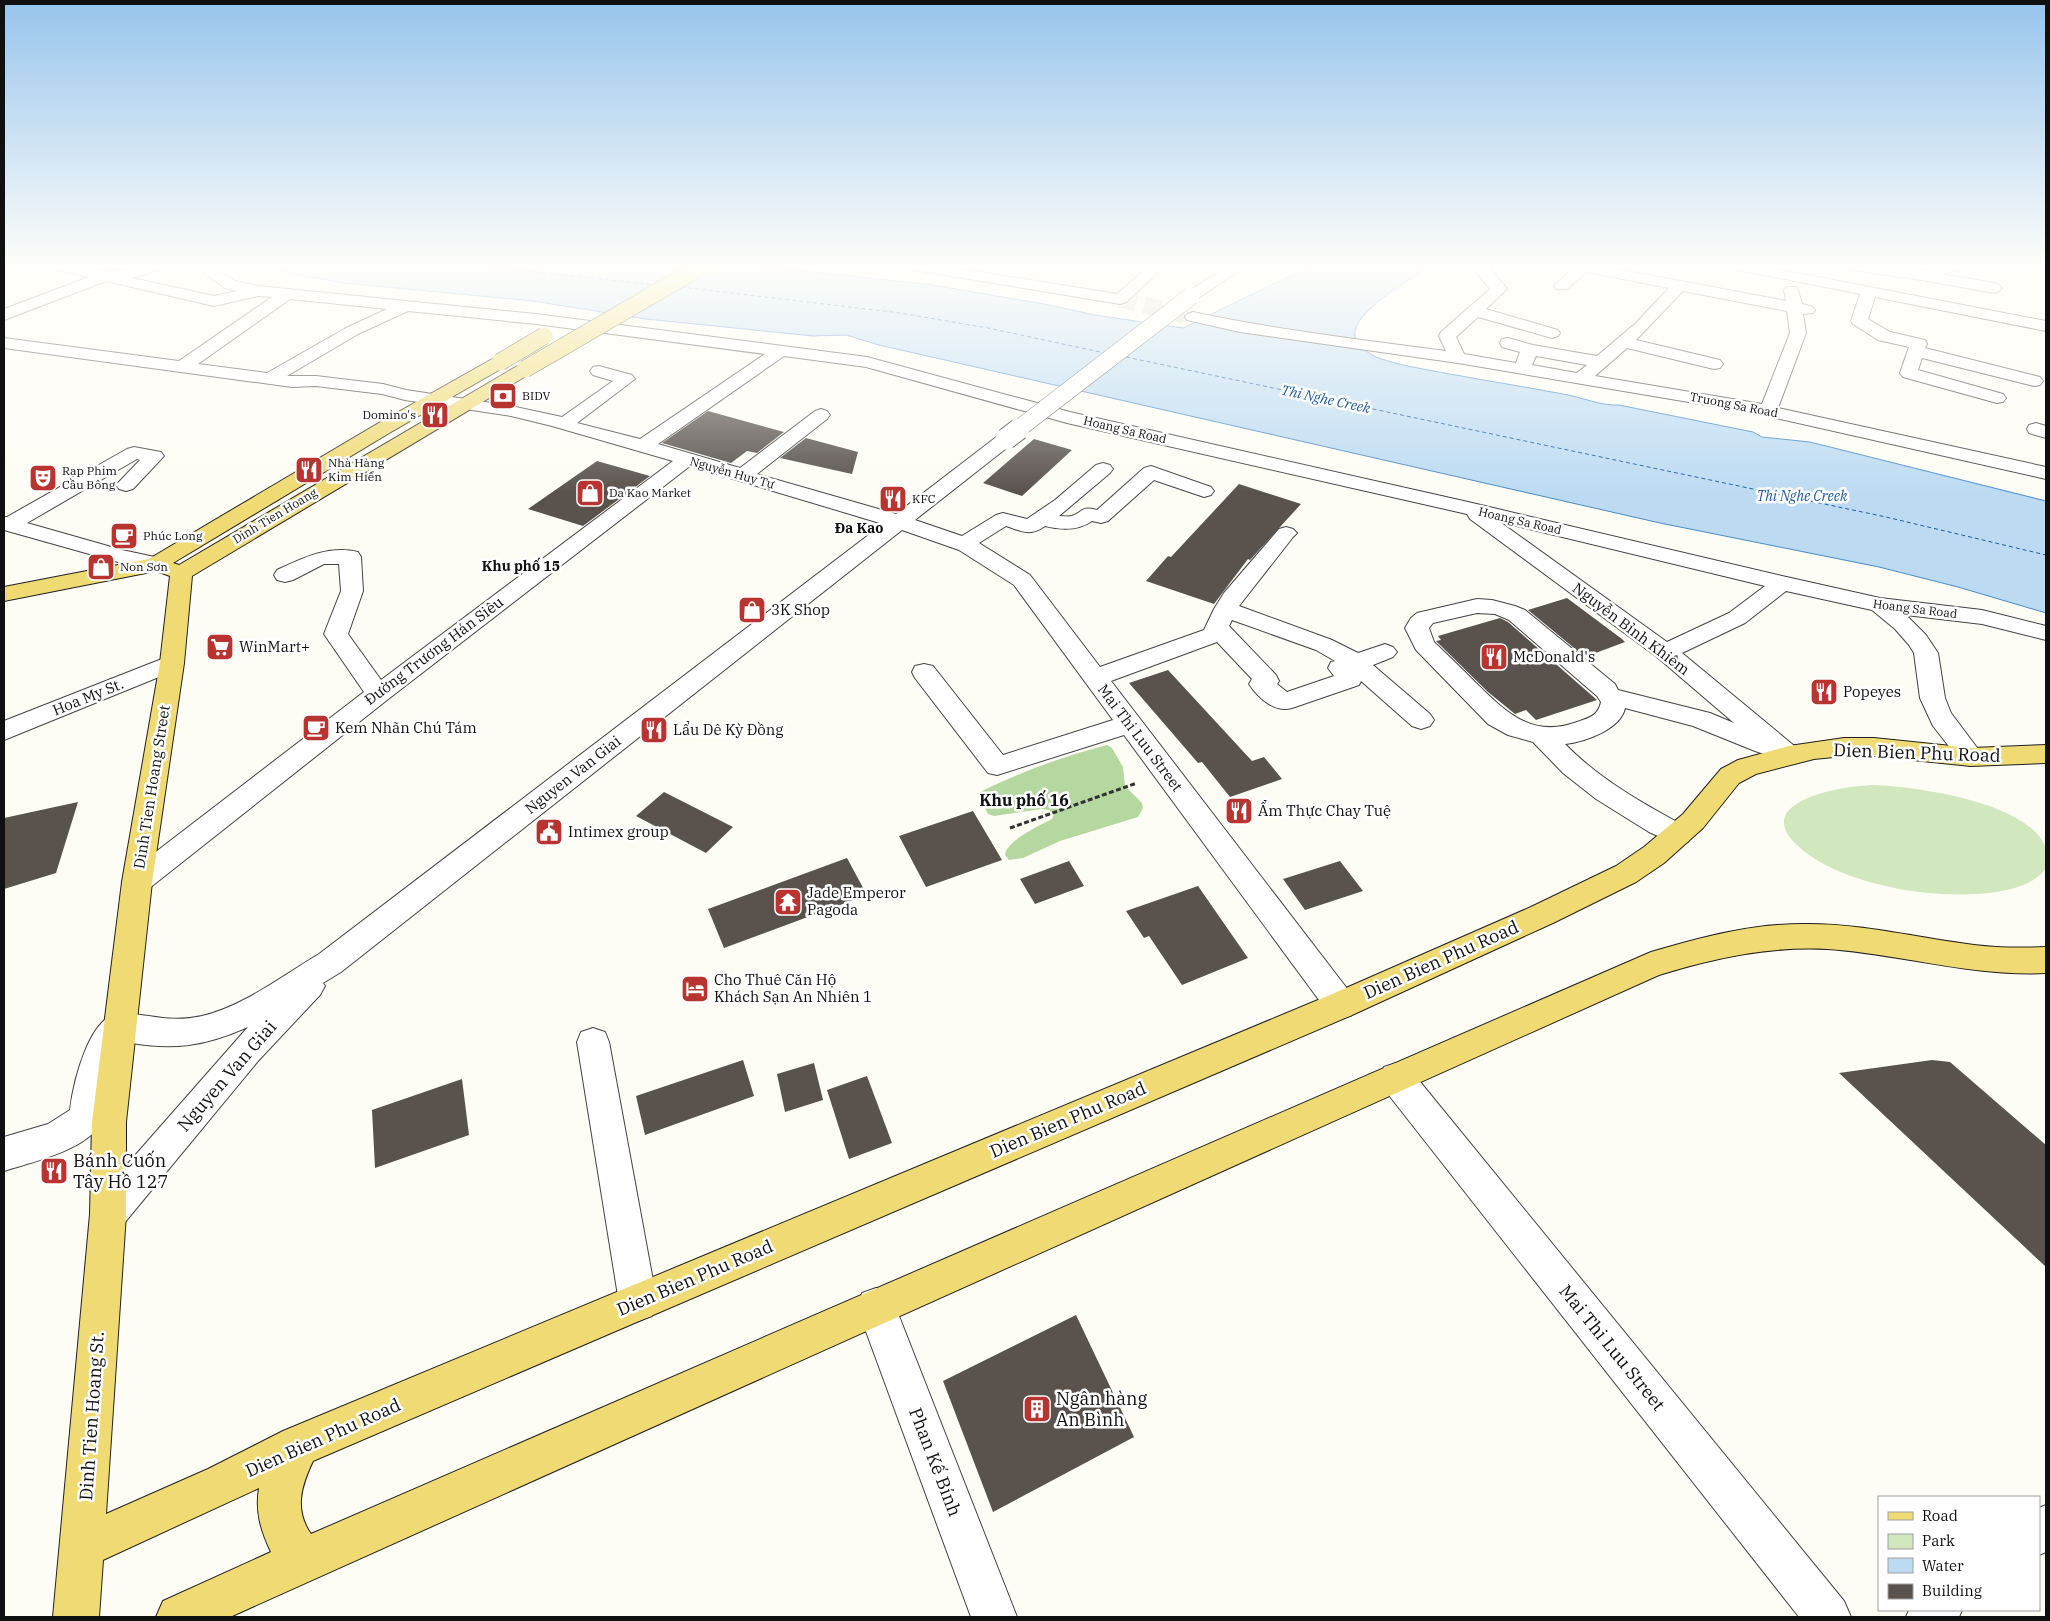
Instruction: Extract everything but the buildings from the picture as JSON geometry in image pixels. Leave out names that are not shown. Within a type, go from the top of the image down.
[{"type":"main road","name":"Dinh Tien Hoang","points":[[156,564],[535,342]]},
{"type":"main road","name":"Dinh Tien Hoang","points":[[181,573],[571,342]]},
{"type":"main road","points":[[4,594],[156,564],[181,573]]},
{"type":"main road","name":"Dinh Tien Hoang Street","points":[[108,1214],[109,1122],[137,882],[172,663],[181,573]]},
{"type":"main road","name":"Dien Bien Phu Road","points":[[82,1547],[223,1484],[298,1446],[1341,1005],[1593,890],[1633,869],[1678,835],[1693,821],[1730,776],[1747,767],[1814,750],[1874,748],[1971,757],[2046,754]]},
{"type":"main road","points":[[179,1617],[303,1560],[1651,965],[1732,942],[1769,938],[1823,937],[1888,944],[1974,958],[2015,961],[2046,960]]},
{"type":"main road","name":"Dinh Tien Hoang St.","points":[[76,1617],[108,1214]]},
{"type":"main road","points":[[298,1446],[282,1480],[279,1515],[284,1532],[303,1560]]},
{"type":"street","points":[[182,367],[218,342]]},
{"type":"street","points":[[270,379],[334,342]]},
{"type":"street","name":"Hoang Sa Road","points":[[709,342],[866,362],[1067,417],[1468,508],[1782,583],[1880,605],[1982,617],[2046,632]]},
{"type":"street","name":"Nguyen Van Giai","points":[[121,1027],[148,1032],[181,1033],[206,1029],[241,1016],[330,964],[1132,342]]},
{"type":"street","name":"Truong Sa Road","points":[[1335,342],[1522,368],[1768,411],[2046,473]]},
{"type":"street","points":[[1450,342],[1458,358]]},
{"type":"street","points":[[1582,378],[1624,342],[1714,364]]},
{"type":"street","points":[[1768,411],[1795,342]]},
{"type":"street","points":[[1909,342],[1919,344],[1909,373],[1997,398]]},
{"type":"street","name":"Nguyễn Huy Tự","points":[[4,343],[292,382],[307,388],[384,397],[405,395],[466,403],[643,446],[900,522]]},
{"type":"street","points":[[1508,343],[1530,350],[1601,362]]},
{"type":"street","points":[[1522,368],[1530,350]]},
{"type":"street","points":[[643,446],[780,351]]},
{"type":"street","points":[[1915,351],[2034,382]]},
{"type":"street","points":[[563,426],[626,380],[599,371]]},
{"type":"street","points":[[742,476],[821,415]]},
{"type":"street","points":[[6,524],[134,453],[154,456],[126,485]]},
{"type":"street","name":"Đường Trương Hán Siêu","points":[[137,882],[378,694],[686,460]]},
{"type":"street","points":[[964,544],[1003,519],[1030,527],[1044,519],[1103,469]]},
{"type":"street","points":[[1044,519],[1055,522],[1077,522],[1088,514],[1101,516],[1151,472],[1204,491]]},
{"type":"street","name":"Nguyễn Bỉnh Khiêm","points":[[1468,508],[1665,652],[1789,755]]},
{"type":"street","name":"Mai Thi Luu Street","points":[[900,522],[964,544],[1022,580],[1341,1005]]},
{"type":"street","points":[[6,524],[118,556],[156,564]]},
{"type":"street","points":[[1094,678],[1213,635],[1232,598],[1286,533]]},
{"type":"street","points":[[285,575],[320,558],[350,557],[352,591],[336,634],[378,694]]},
{"type":"street","points":[[1665,652],[1737,618],[1782,583]]},
{"type":"street","points":[[1880,605],[1906,627],[1923,646],[1930,668],[1931,691],[1935,707],[1945,724],[1971,757]]},
{"type":"street","points":[[1477,606],[1496,607],[1507,610],[1516,615],[1611,696],[1614,702],[1613,711],[1607,720],[1568,735],[1542,736],[1517,729],[1497,718],[1424,645],[1418,634],[1417,628],[1419,623],[1425,618],[1477,606]]},
{"type":"street","points":[[1222,619],[1267,681],[1261,684],[1283,702],[1350,679],[1340,668],[1385,652]]},
{"type":"street","points":[[1222,619],[1324,645],[1355,662],[1421,720]]},
{"type":"street","name":"Hoa My St.","points":[[4,731],[172,663]]},
{"type":"street","points":[[924,672],[997,766],[1129,724]]},
{"type":"street","points":[[1611,696],[1701,719],[1789,755]]},
{"type":"street","points":[[1542,736],[1571,767],[1592,784],[1616,801],[1678,835]]},
{"type":"street","name":"Nguyen Van Giai","points":[[108,1214],[246,1051],[330,964]]},
{"type":"street","points":[[4,1154],[69,1132],[80,1124],[86,1115],[91,1078],[100,1050],[106,1041],[121,1027]]},
{"type":"street","points":[[593,1042],[638,1302]]},
{"type":"street","name":"Mai Thi Luu Street","points":[[1396,1078],[1828,1617]]},
{"type":"street","name":"Phan Kế Bính","points":[[876,1307],[994,1617]]},
{"type":"path","points":[[1010,828],[1166,773]]},
{"type":"green space","points":[[1107,745],[1112,748],[1123,767],[1125,786],[1142,803],[1143,808],[1138,817],[1060,841],[1023,858],[1009,860],[1005,855],[1011,844],[1024,834],[1052,819],[1054,814],[1049,810],[1042,809],[994,816],[988,814],[981,801],[980,792],[1042,765]]},
{"type":"green space","points":[[1872,785],[1941,793],[1996,808],[2019,819],[2036,833],[2046,849],[2046,868],[2034,879],[2018,887],[1998,892],[1952,894],[1910,891],[1883,886],[1841,872],[1821,863],[1792,840],[1784,825],[1787,813],[1798,803],[1815,795],[1834,790]]},
{"type":"water","name":"Thi Nghe Creek","points":[[868,342],[1357,342],[1366,351],[1376,357],[1413,367],[1563,394],[1605,404],[1619,405],[1753,432],[1762,437],[1810,442],[2046,501],[2046,613],[1958,587],[1879,567],[1660,523]]},
{"type":"ferry route","points":[[1052,342],[1105,353]]},
{"type":"ferry route","points":[[1126,357],[1886,517],[2046,555]]},
{"type":"place","name":"BIDV","points":[[503,396]]},
{"type":"place","name":"Domino's","points":[[435,415]]},
{"type":"place","name":"Nhà Hàng Kim Hiển","points":[[309,470]]},
{"type":"place","name":"Rạp Phim Cầu Bông","points":[[43,478]]},
{"type":"place","name":"Da Kao Market","points":[[590,493]]},
{"type":"place","name":"KFC","points":[[893,499]]},
{"type":"place","name":"Phúc Long","points":[[124,536]]},
{"type":"place","name":"Non Sơn","points":[[101,567]]},
{"type":"place","name":"3K Shop","points":[[752,610]]},
{"type":"place","name":"WinMart+","points":[[220,647]]},
{"type":"place","name":"McDonald's","points":[[1494,657]]},
{"type":"place","name":"Popeyes","points":[[1824,692]]},
{"type":"place","name":"Kem Nhãn Chú Tám","points":[[316,728]]},
{"type":"place","name":"Lẩu Dê Kỳ Đồng","points":[[654,730]]},
{"type":"place","name":"Ẩm Thực Chay Tuệ","points":[[1239,811]]},
{"type":"place","name":"Intimex group","points":[[549,832]]},
{"type":"place","name":"Jade Emperor Pagoda","points":[[788,902]]},
{"type":"place","name":"Cho Thuê Căn Hộ Khách Sạn An Nhiên 1","points":[[695,989]]},
{"type":"place","name":"Bánh Cuốn Tây Hồ 127","points":[[54,1171]]},
{"type":"place","name":"Ngân hàng An Bình","points":[[1037,1409]]},
{"type":"district","name":"Đa Kao","points":[[859,528]]},
{"type":"district","name":"Khu phố 15","points":[[521,566]]},
{"type":"district","name":"Khu phố 16","points":[[1024,800]]}]
